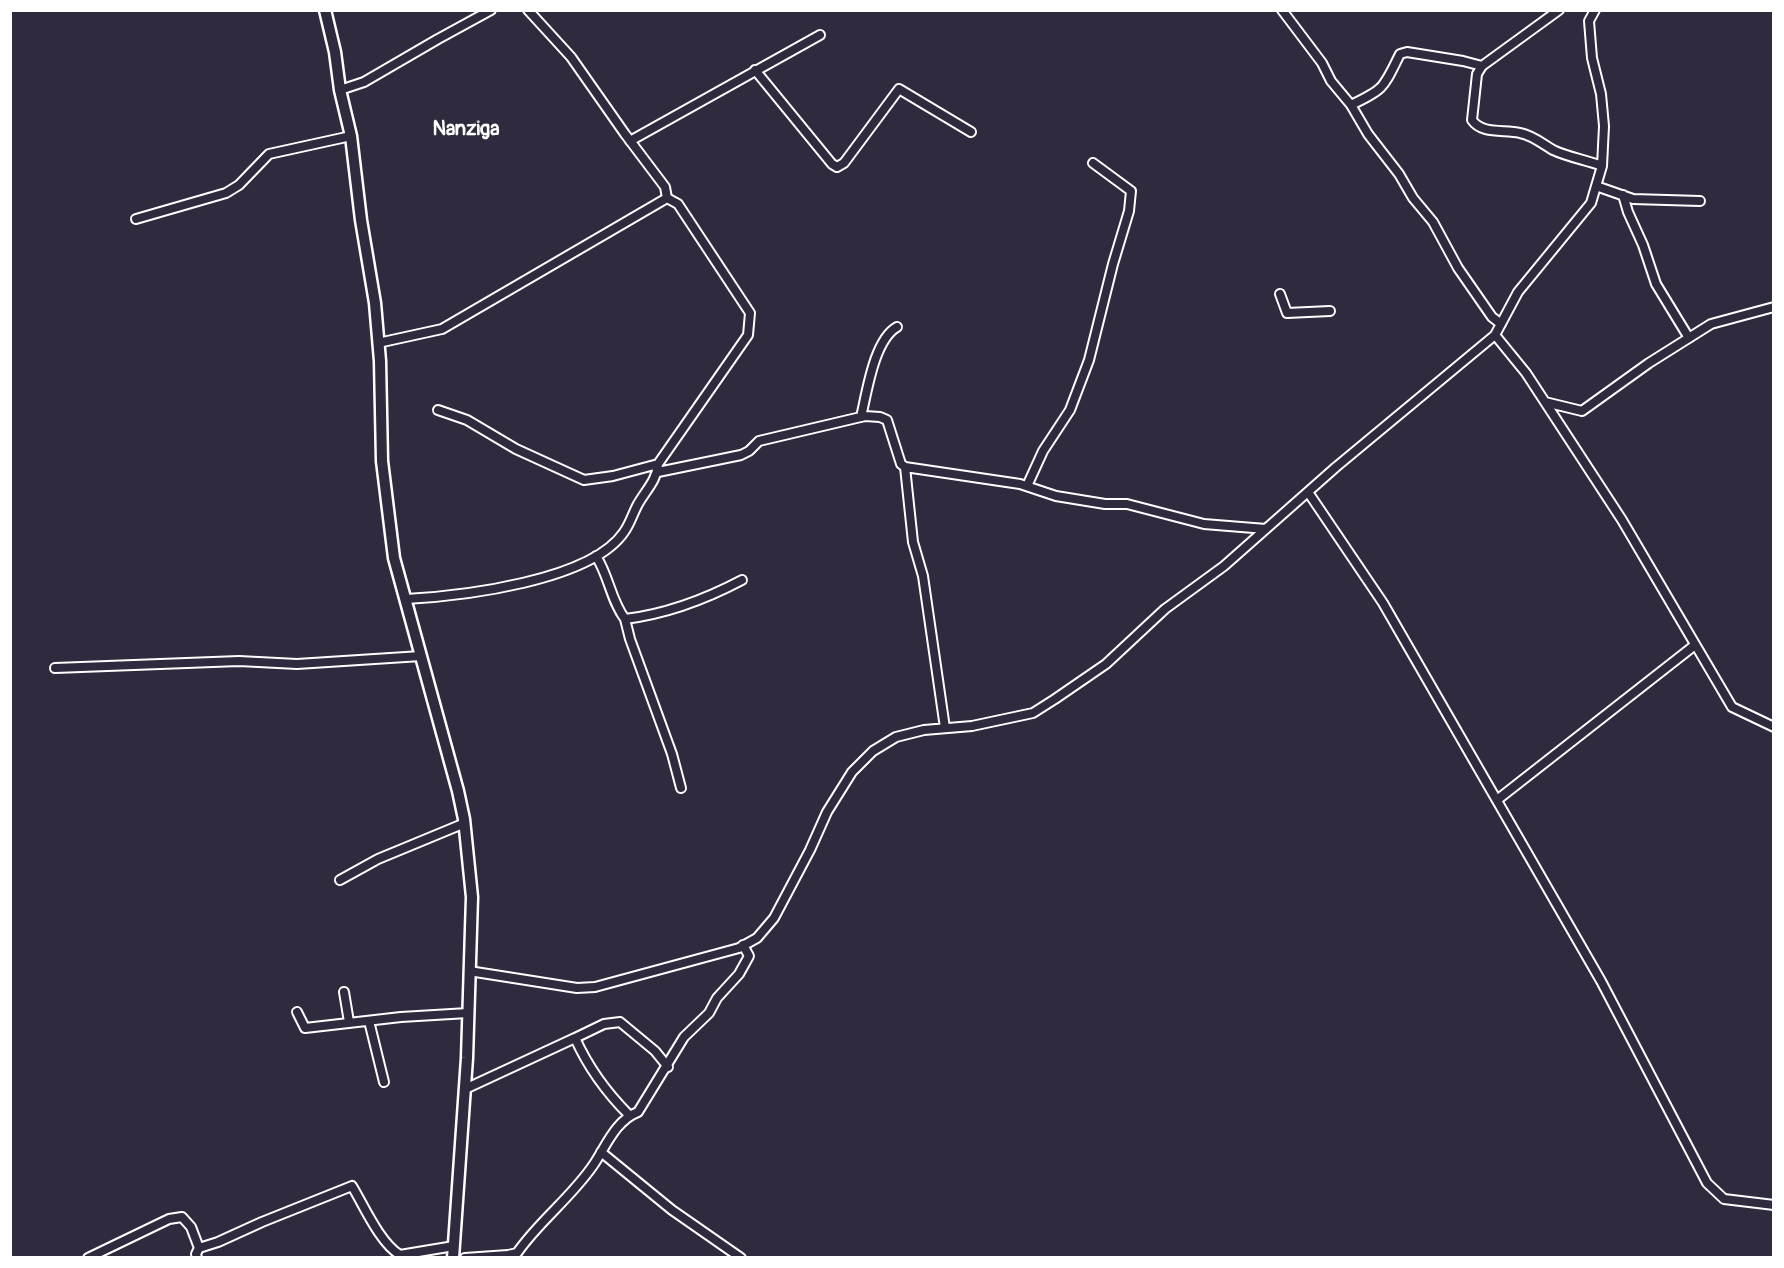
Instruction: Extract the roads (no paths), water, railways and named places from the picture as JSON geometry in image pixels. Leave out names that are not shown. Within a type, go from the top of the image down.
[{"type":"street","points":[[325,10],[351,136],[361,219],[375,303],[382,461],[394,558],[465,823],[472,897],[465,1089],[453,1257]]},
{"type":"street","points":[[340,90],[364,82],[491,10]]},
{"type":"street","points":[[528,10],[571,57],[665,187],[667,198]]},
{"type":"street","points":[[1282,10],[1322,63],[1331,81],[1351,105],[1368,134],[1399,174],[1413,198],[1433,222],[1458,268],[1492,317],[1501,324]]},
{"type":"street","points":[[1559,10],[1482,66],[1477,74],[1472,120],[1474,124],[1501,132],[1520,133],[1555,151],[1602,166]]},
{"type":"street","points":[[469,971],[586,988],[678,965],[757,938],[774,918],[810,850],[826,812],[852,772],[873,751],[896,737],[924,730],[972,726],[1033,713],[1106,664],[1165,609],[1224,566],[1308,492],[1495,335],[1518,292],[1591,203],[1602,166],[1604,126],[1601,94],[1592,58],[1589,21],[1595,10]]},
{"type":"street","points":[[630,141],[820,35]]},
{"type":"street","points":[[1351,105],[1380,91],[1388,81],[1400,54],[1407,52],[1482,66]]},
{"type":"street","points":[[755,70],[832,164],[837,167],[844,163],[899,88],[971,132]]},
{"type":"street","points":[[136,219],[226,193],[239,184],[269,154],[351,136]]},
{"type":"street","points":[[1027,486],[1043,451],[1070,410],[1089,360],[1129,211],[1131,191],[1093,163]]},
{"type":"street","points":[[1596,186],[1634,199],[1700,201]]},
{"type":"street","points":[[1623,195],[1656,285],[1689,338]]},
{"type":"street","points":[[378,343],[442,329],[667,198]]},
{"type":"street","points":[[406,599],[437,597],[539,579],[564,572],[596,556],[624,533],[644,493],[658,475],[658,468],[748,335],[750,313],[678,204],[667,198]]},
{"type":"street","points":[[1280,294],[1287,313],[1330,311]]},
{"type":"street","points":[[1545,402],[1582,411],[1649,363],[1711,324],[1773,307]]},
{"type":"street","points":[[861,417],[873,368],[884,341],[897,327]]},
{"type":"street","points":[[1495,335],[1526,373],[1622,520],[1732,707],[1773,727]]},
{"type":"street","points":[[438,410],[467,420],[516,449],[584,480],[741,455],[759,441],[861,417],[880,417],[887,420],[901,464],[905,466],[1027,486],[1056,496],[1105,504],[1127,504],[1204,524],[1266,530]]},
{"type":"street","points":[[905,466],[913,542],[923,576],[945,728]]},
{"type":"street","points":[[1308,492],[1383,603],[1497,800],[1601,981],[1707,1183],[1724,1199],[1773,1205]]},
{"type":"street","points":[[596,556],[605,570],[619,612],[625,619],[630,639],[672,754],[681,788]]},
{"type":"street","points":[[625,619],[639,618],[699,601],[742,580]]},
{"type":"street","points":[[1497,800],[1695,645]]},
{"type":"street","points":[[55,668],[239,662],[297,664],[421,656]]},
{"type":"street","points":[[340,880],[378,859],[465,823]]},
{"type":"street","points":[[465,1257],[509,1256],[517,1253],[557,1205],[576,1187],[618,1126],[629,1115],[638,1112],[668,1067],[684,1037],[708,1013],[717,998],[739,974],[749,956],[742,945]]},
{"type":"street","points":[[344,992],[349,1022]]},
{"type":"street","points":[[297,1012],[305,1028],[349,1022],[468,1013]]},
{"type":"street","points":[[369,1021],[384,1082]]},
{"type":"street","points":[[465,1089],[604,1024],[620,1022],[656,1051],[668,1067]]},
{"type":"street","points":[[575,1038],[603,1087],[629,1115]]},
{"type":"street","points":[[601,1152],[672,1210],[741,1257]]},
{"type":"street","points":[[197,1257],[199,1248],[352,1186],[370,1218],[393,1251],[400,1255],[454,1246]]},
{"type":"street","points":[[88,1257],[169,1219],[182,1217],[191,1227],[199,1248]]},
{"type":"district","name":"Nanziga","points":[[466,130]]}]
